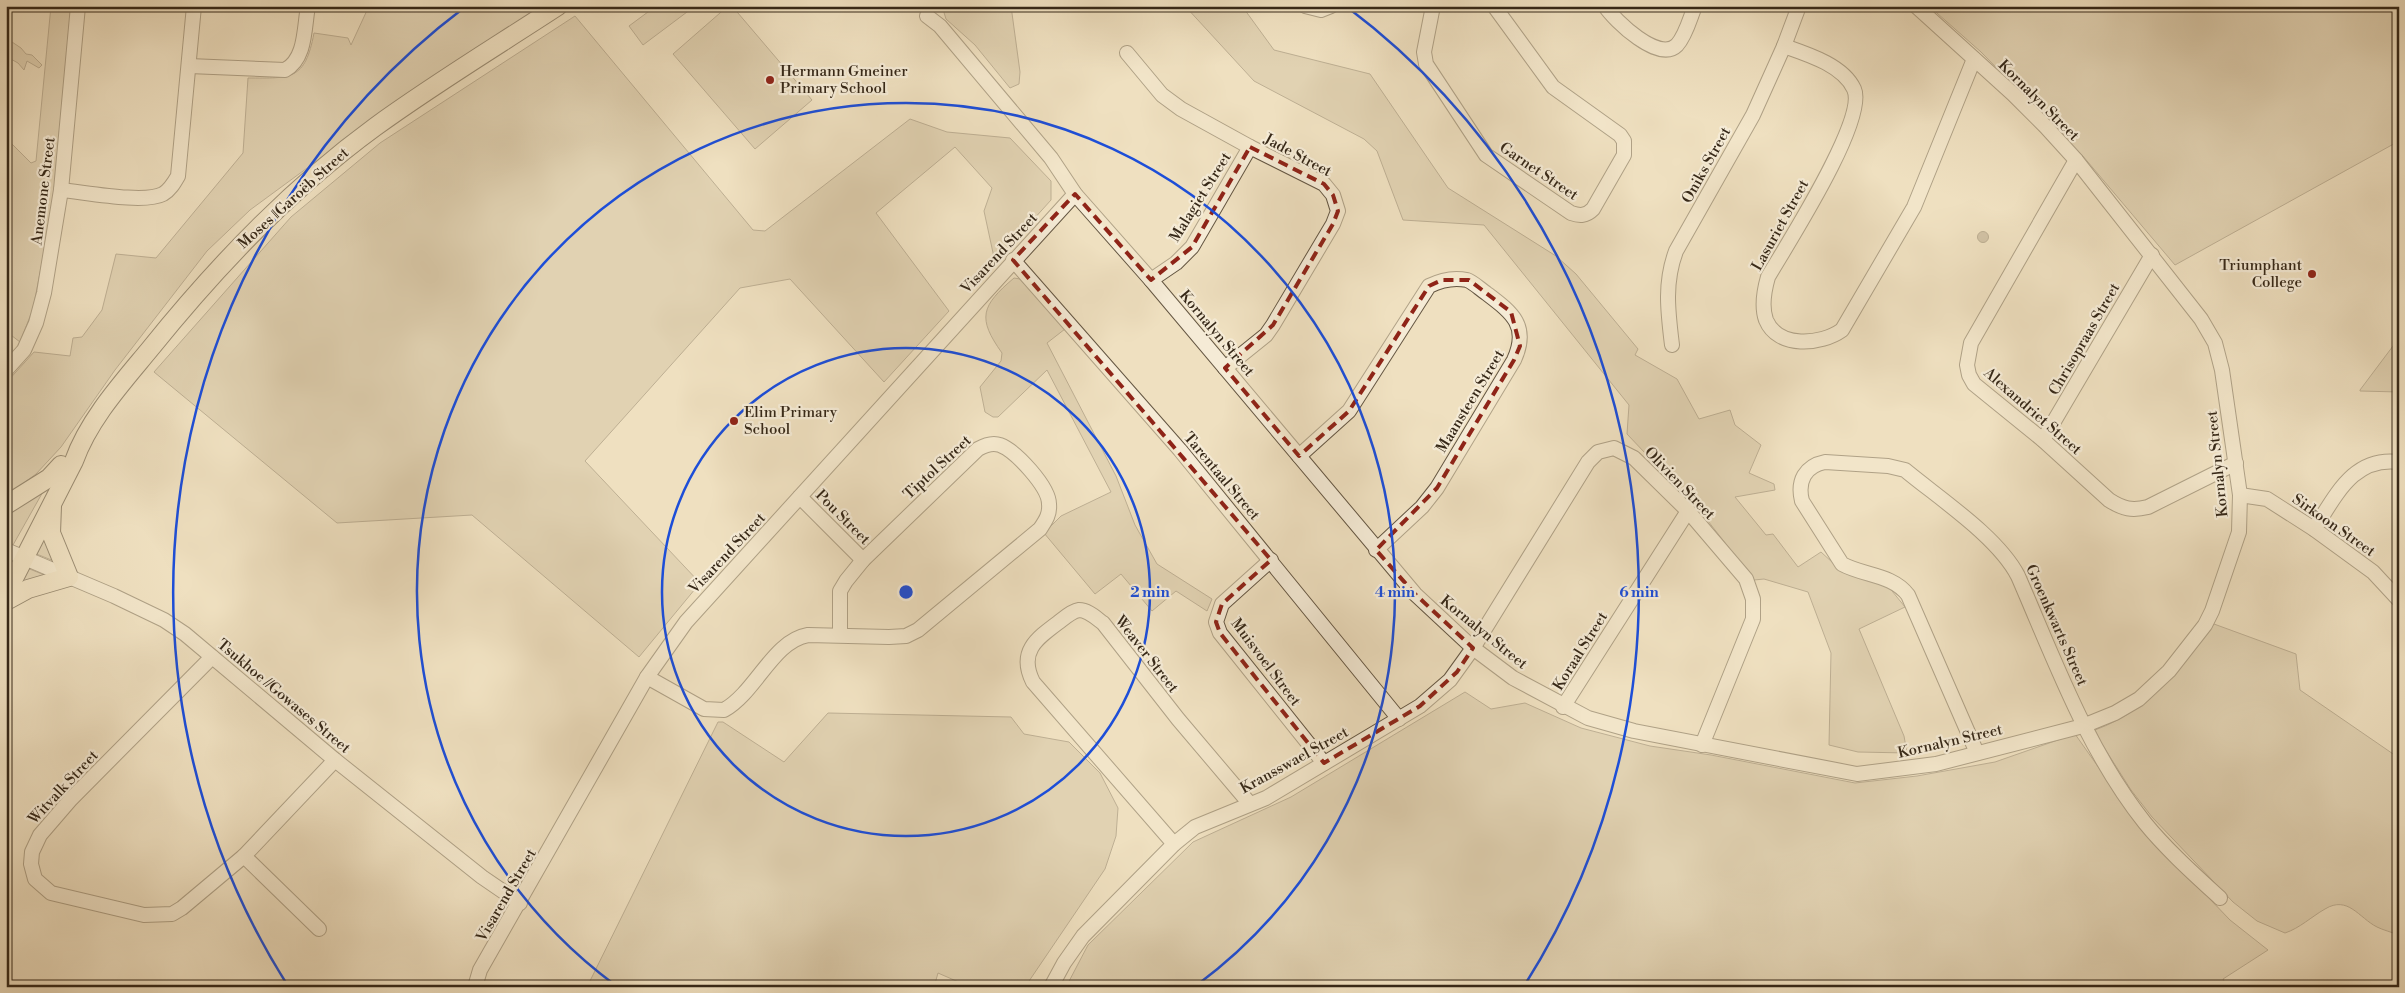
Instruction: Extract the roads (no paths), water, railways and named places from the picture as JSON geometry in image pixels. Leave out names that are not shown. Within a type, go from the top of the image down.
[{"type":"main road","name":"Moses ǁGaroëb Street","points":[[6,572],[61,466],[80,445],[112,397],[174,318],[264,222],[336,158],[376,127],[558,6]]},
{"type":"main road","name":"Moses ǁGaroëb Street","points":[[6,594],[15,553],[52,500],[74,461],[80,445]]},
{"type":"main road","points":[[6,505],[49,478],[61,466]]},
{"type":"main road","points":[[6,601],[28,589],[69,576],[51,533],[52,500]]},
{"type":"street","name":"Anemone Street","points":[[6,370],[24,350],[36,323],[46,284],[62,190],[78,6]]},
{"type":"street","points":[[62,190],[148,198],[162,194],[171,188],[178,176],[194,6]]},
{"type":"street","points":[[189,66],[285,70],[293,66],[299,58],[308,6]]},
{"type":"street","points":[[1305,6],[1321,10],[1331,6]]},
{"type":"street","name":"Garnet Street","points":[[1433,6],[1424,52],[1426,64],[1478,144],[1493,162],[1571,213],[1588,214],[1594,209],[1624,155],[1624,141],[1620,135],[1553,87],[1494,6]]},
{"type":"street","points":[[1605,6],[1623,26],[1646,42],[1662,50],[1676,46],[1681,39],[1695,6]]},
{"type":"street","name":"Oniks Street","points":[[1672,345],[1667,300],[1671,266],[1676,251],[1753,115],[1784,46],[1799,6]]},
{"type":"street","name":"Kornalyn Street","points":[[924,11],[940,26],[1045,151],[1075,194],[1151,280],[1376,550],[1414,594],[1473,648],[1513,678],[1563,707],[1588,718],[1613,726],[1702,745],[1857,774],[1936,764],[2082,726],[2115,713],[2139,700],[2170,670],[2205,625],[2235,549],[2241,515],[2236,463],[2222,370],[2215,343],[2193,306],[2076,160],[2013,94],[1916,6]]},
{"type":"street","name":"Lasuriet Street","points":[[1784,46],[1816,57],[1830,65],[1850,82],[1855,91],[1856,103],[1851,122],[1834,162],[1768,277],[1764,292],[1765,314],[1773,331],[1793,340],[1805,342],[1833,336],[1842,330],[1914,207],[1974,60]]},
{"type":"street","name":"Jade Street","points":[[1127,52],[1162,95],[1180,109],[1250,148],[1324,184],[1334,194],[1338,211],[1333,224],[1273,325],[1266,334],[1225,368]]},
{"type":"street","name":"Malagiet Street","points":[[1151,280],[1176,263],[1192,247],[1250,148]]},
{"type":"street","name":"Alexandriet Street","points":[[2076,160],[1971,343],[1968,352],[1969,375],[1974,384],[2043,440],[2109,500],[2129,510],[2148,507],[2236,463]]},
{"type":"street","name":"Visarend Street","points":[[475,987],[480,970],[520,903],[647,677],[686,622],[1075,194]]},
{"type":"street","name":"Chrisopraas Street","points":[[2043,440],[2152,255]]},
{"type":"street","name":"Tarentaal Street","points":[[1013,260],[1180,450],[1398,719]]},
{"type":"street","name":"Maansteen Street","points":[[1299,456],[1349,411],[1429,286],[1442,280],[1469,280],[1511,312],[1518,328],[1520,346],[1514,360],[1437,488],[1422,507],[1376,550]]},
{"type":"street","name":"Tiptol Street","points":[[647,677],[704,709],[724,710],[744,694],[789,642],[798,636],[906,636],[918,630],[1040,529],[1048,516],[1050,502],[1046,492],[1013,453],[1000,445],[986,444],[978,449],[864,560],[840,591],[840,635]]},
{"type":"street","name":"Olivien Street","points":[[1473,648],[1588,462],[1598,452],[1614,448],[1625,451],[1688,511],[1746,579],[1755,610],[1754,618],[1702,745]]},
{"type":"street","points":[[2314,529],[2341,488],[2361,468],[2383,461],[2399,462]]},
{"type":"street","name":"Groenkwarts Street","points":[[1976,753],[1908,595],[1902,587],[1891,580],[1852,569],[1842,564],[1802,501],[1801,480],[1808,469],[1816,464],[1825,462],[1879,465],[1905,470],[1996,545],[2010,560],[2018,576],[2082,726]]},
{"type":"street","name":"Sirkoon Street","points":[[2240,495],[2266,499],[2314,529],[2373,572],[2399,600]]},
{"type":"street","name":"Pou Street","points":[[800,497],[864,560]]},
{"type":"street","name":"Koraal Street","points":[[1563,707],[1688,511]]},
{"type":"street","name":"Tsukhoe //Gowases Street","points":[[15,553],[164,620],[184,634],[335,760],[482,877],[520,903]]},
{"type":"street","name":"Muisvoel Street","points":[[1271,560],[1222,604],[1216,622],[1220,633],[1324,764]]},
{"type":"street","name":"Weaver Street","points":[[1174,844],[1033,682],[1028,672],[1026,662],[1029,651],[1041,635],[1068,615],[1079,610],[1091,614],[1103,623],[1178,719],[1250,804]]},
{"type":"street","name":"Kransswael Street","points":[[1051,987],[1082,936],[1174,844],[1195,826],[1266,798],[1420,706],[1450,680],[1473,648]]},
{"type":"street","name":"Witvalk Street","points":[[212,657],[71,799],[40,835],[32,852],[31,864],[35,879],[50,893],[144,916],[172,914],[182,908],[244,856],[335,760]]},
{"type":"street","points":[[2082,726],[2145,823],[2220,898]]},
{"type":"street","points":[[244,856],[320,929]]},
{"type":"place","name":"Hermann Gmeiner Primary School","points":[[770,80]]},
{"type":"place","name":"Triumphant College","points":[[2312,274]]},
{"type":"place","name":"Elim Primary School","points":[[734,421]]}]
